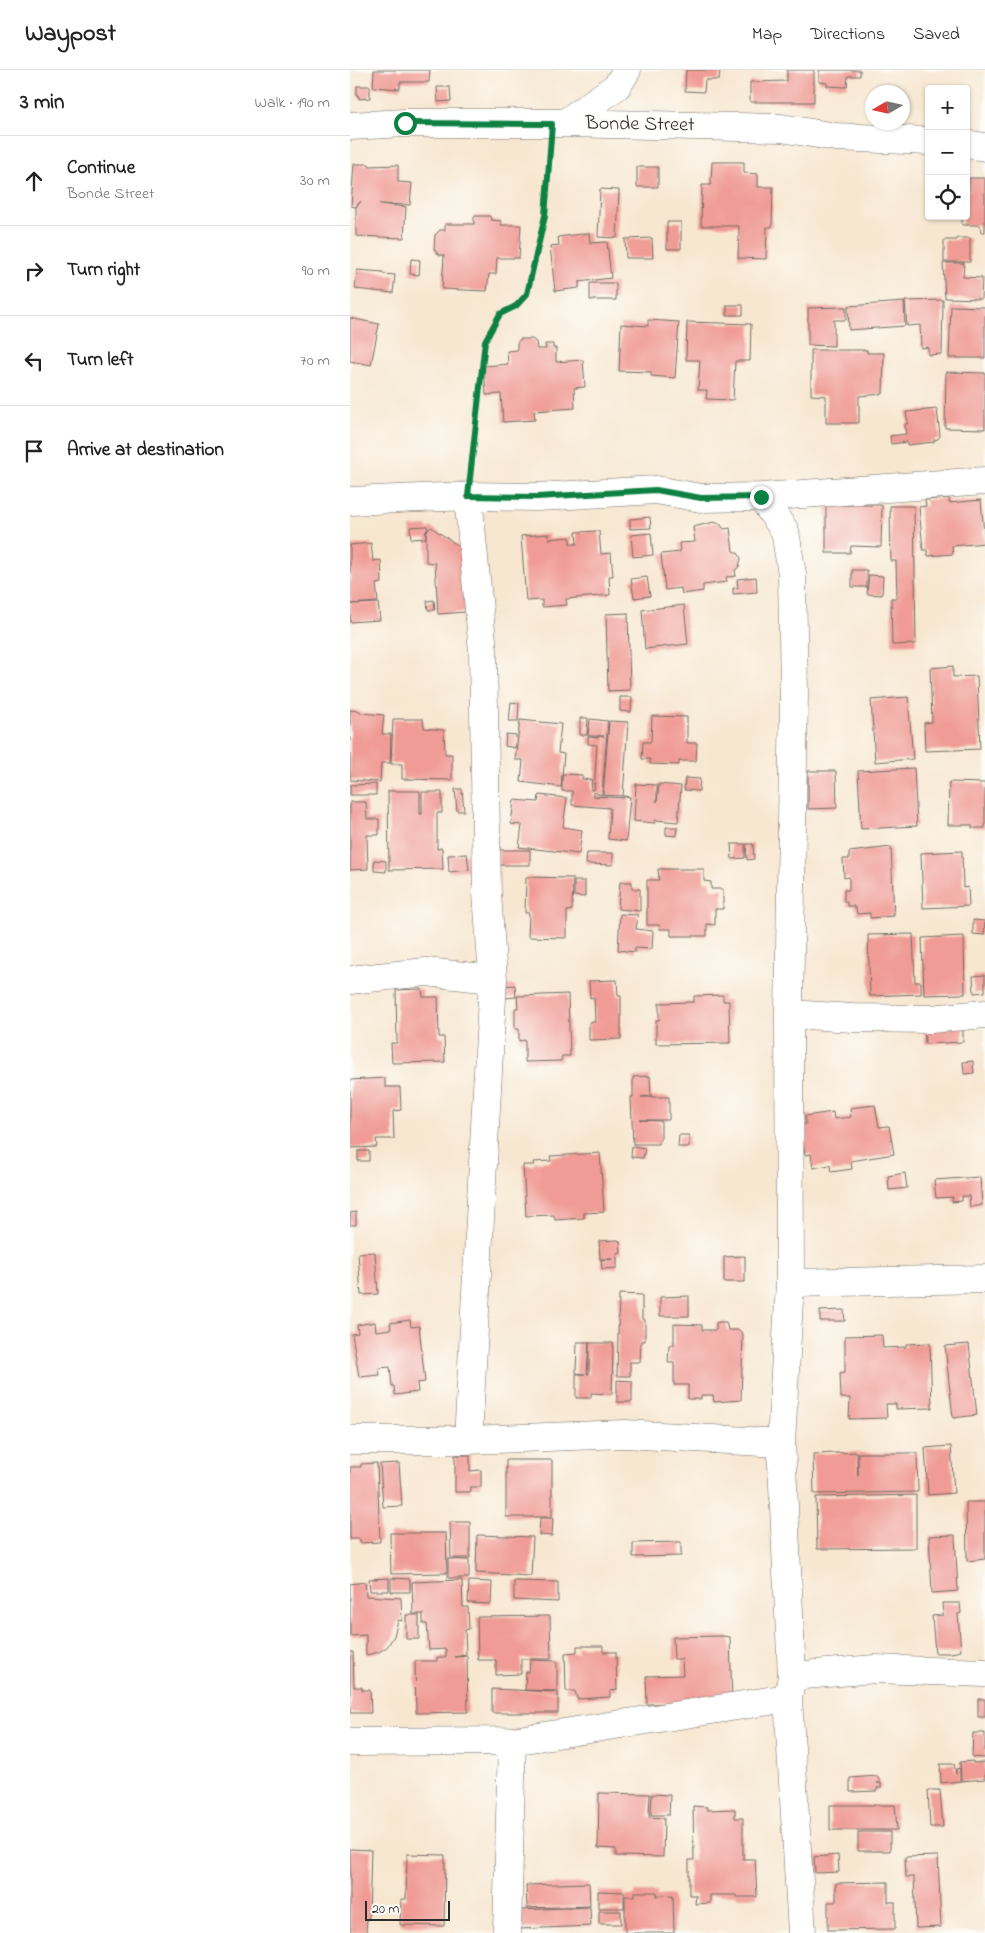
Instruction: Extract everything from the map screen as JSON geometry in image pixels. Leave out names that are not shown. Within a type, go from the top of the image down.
[{"type":"street","points":[[559,123],[618,86],[627,70]]},
{"type":"street","name":"Bonde Street","points":[[350,126],[405,123],[559,123],[781,128],[836,137],[925,141]]},
{"type":"street","points":[[970,145],[985,147]]},
{"type":"street","points":[[350,500],[468,496],[537,497],[656,490],[701,498],[761,497],[985,481]]},
{"type":"street","points":[[468,496],[483,651],[486,893],[493,979],[468,1440]]},
{"type":"street","points":[[761,497],[785,531],[792,574],[794,693],[789,1014],[790,1283],[781,1443],[802,1933]]},
{"type":"street","points":[[350,980],[426,972],[493,979]]},
{"type":"street","points":[[789,1014],[852,1018],[930,1018],[985,1014]]},
{"type":"street","points":[[790,1283],[985,1279]]},
{"type":"street","points":[[350,1440],[468,1440],[625,1434],[781,1443]]},
{"type":"street","points":[[350,1742],[512,1740],[875,1669],[985,1673]]},
{"type":"street","points":[[507,1933],[512,1740]]},
{"type":"path","points":[[468,496],[485,341],[500,314],[516,306],[527,294],[545,216],[559,123]]},
{"type":"building","points":[[374,70],[430,70],[429,82],[400,82],[400,89],[373,87]]},
{"type":"building","points":[[686,70],[720,70],[719,80],[705,80],[704,92],[685,91]]},
{"type":"building","points":[[787,70],[814,70],[814,102],[750,102],[750,82],[787,81]]},
{"type":"building","points":[[819,70],[860,70],[860,76],[848,76],[847,87],[827,86],[827,83],[819,82]]},
{"type":"building","points":[[357,86],[370,86],[370,98],[359,99],[359,96],[357,96]]},
{"type":"building","points":[[437,87],[450,87],[451,101],[438,102]]},
{"type":"building","points":[[712,162],[744,162],[744,173],[758,174],[758,187],[773,187],[772,227],[767,227],[766,259],[738,258],[739,226],[701,226],[702,185],[711,185]]},
{"type":"building","points":[[354,164],[369,164],[369,166],[398,165],[398,182],[412,183],[410,205],[379,204],[406,207],[404,238],[356,236],[356,207],[351,206]]},
{"type":"building","points":[[637,167],[658,167],[658,187],[637,187]]},
{"type":"building","points":[[970,178],[985,178],[985,232],[981,232],[980,225],[962,225],[962,220],[970,220]]},
{"type":"building","points":[[600,189],[619,190],[617,238],[598,237]]},
{"type":"building","points":[[474,216],[490,216],[491,220],[501,221],[501,225],[521,225],[519,258],[497,258],[496,274],[489,274],[487,291],[442,289],[444,255],[439,255],[434,249],[435,235],[440,230],[445,230],[445,224],[474,224]]},
{"type":"building","points":[[667,222],[681,222],[681,249],[667,249]]},
{"type":"building","points":[[589,233],[590,243],[607,242],[611,278],[579,282],[579,288],[555,291],[550,246],[559,245],[558,237]]},
{"type":"building","points":[[652,238],[653,258],[626,258],[625,239]]},
{"type":"building","points":[[957,238],[970,238],[970,262],[944,262],[944,240],[957,240]]},
{"type":"building","points":[[411,259],[420,260],[419,275],[410,274]]},
{"type":"building","points":[[943,263],[964,263],[963,277],[982,278],[981,299],[945,298]]},
{"type":"building","points":[[357,270],[395,275],[393,293],[355,289]]},
{"type":"building","points":[[590,283],[616,283],[616,300],[590,300]]},
{"type":"building","points":[[943,300],[942,354],[928,355],[928,347],[921,348],[920,325],[907,326],[905,301]]},
{"type":"building","points":[[904,302],[905,326],[849,330],[848,306]]},
{"type":"building","points":[[727,305],[743,305],[743,315],[727,315]]},
{"type":"building","points":[[951,306],[985,307],[985,358],[949,358]]},
{"type":"building","points":[[846,307],[846,320],[834,320],[834,346],[808,345],[808,308]]},
{"type":"building","points":[[350,318],[379,324],[371,365],[350,361]]},
{"type":"building","points":[[648,320],[679,322],[675,378],[651,376],[651,372],[619,371],[621,324],[648,326]]},
{"type":"building","points":[[687,322],[751,324],[750,361],[735,361],[733,400],[706,399],[707,390],[698,390],[700,360],[686,360]]},
{"type":"building","points":[[520,339],[532,339],[536,342],[537,349],[546,349],[545,344],[553,344],[553,348],[556,348],[556,362],[583,360],[585,387],[574,388],[575,408],[534,411],[535,420],[503,422],[501,394],[486,395],[484,366],[508,364],[507,351],[517,350],[517,343]]},
{"type":"building","points":[[811,350],[867,350],[867,353],[884,353],[883,394],[859,396],[859,423],[826,423],[826,396],[811,395]]},
{"type":"building","points":[[946,372],[985,373],[985,429],[945,428]]},
{"type":"building","points":[[937,409],[940,436],[938,439],[934,440],[934,442],[907,445],[907,442],[891,444],[890,436],[906,434],[905,424],[908,423],[906,412]]},
{"type":"building","points":[[949,498],[949,503],[981,500],[985,543],[952,546],[953,554],[928,556],[927,550],[923,550],[919,507],[926,506],[925,500]]},
{"type":"building","points":[[826,505],[882,505],[881,547],[851,546],[850,553],[826,553]]},
{"type":"building","points":[[890,506],[914,506],[916,644],[892,645],[891,598],[897,598],[896,561],[891,561]]},
{"type":"building","points":[[650,517],[651,528],[630,529],[630,519]]},
{"type":"building","points":[[714,522],[720,524],[724,529],[730,528],[733,551],[738,553],[741,558],[739,567],[735,570],[736,576],[726,577],[727,582],[703,585],[703,591],[682,594],[681,588],[665,590],[661,554],[680,552],[679,543],[695,542],[693,527]]},
{"type":"building","points":[[427,526],[428,530],[431,527],[463,549],[466,612],[438,614],[435,563],[426,562],[426,538],[411,539],[410,527]]},
{"type":"building","points":[[599,531],[601,554],[611,553],[613,576],[609,576],[610,595],[566,599],[567,605],[542,607],[542,600],[526,601],[521,536],[549,534],[549,539],[570,537],[570,544],[577,544],[576,532]]},
{"type":"building","points":[[651,533],[653,555],[633,557],[631,535]]},
{"type":"building","points":[[371,543],[373,561],[381,560],[382,583],[376,584],[378,602],[350,604],[350,545]]},
{"type":"building","points":[[852,570],[867,570],[867,587],[852,587]]},
{"type":"building","points":[[869,575],[883,576],[882,595],[867,594]]},
{"type":"building","points":[[647,577],[650,596],[634,598],[631,579]]},
{"type":"building","points":[[756,577],[757,592],[733,594],[733,588],[738,588],[737,579]]},
{"type":"building","points":[[434,600],[435,610],[428,610],[427,601]]},
{"type":"building","points":[[378,603],[380,620],[350,622],[350,604]]},
{"type":"building","points":[[684,605],[688,644],[645,649],[642,610]]},
{"type":"building","points":[[628,613],[630,690],[608,691],[606,614]]},
{"type":"building","points":[[953,666],[953,677],[977,676],[980,749],[925,751],[924,723],[932,722],[930,668]]},
{"type":"building","points":[[620,697],[632,697],[631,712],[620,711]]},
{"type":"building","points":[[908,697],[913,759],[875,762],[871,700]]},
{"type":"building","points":[[511,702],[519,703],[518,721],[509,721]]},
{"type":"building","points":[[350,710],[360,711],[360,713],[384,715],[382,734],[391,734],[390,763],[381,763],[380,782],[350,780]]},
{"type":"building","points":[[652,716],[687,717],[687,743],[697,743],[696,761],[679,761],[679,765],[650,764],[650,759],[642,759],[643,742],[651,742]]},
{"type":"building","points":[[580,718],[588,718],[587,735],[580,735]]},
{"type":"building","points":[[393,719],[423,719],[424,728],[444,730],[445,754],[452,754],[452,780],[402,779],[402,764],[391,764]]},
{"type":"building","points":[[590,719],[608,721],[602,795],[593,792],[593,796],[630,797],[626,841],[608,839],[610,808],[572,805],[572,791],[562,791],[562,774],[582,775],[582,779],[592,780],[591,790],[594,790],[597,745],[588,744],[588,737],[598,738],[598,736],[588,736]]},
{"type":"building","points":[[520,720],[561,724],[558,753],[564,754],[561,787],[521,782],[523,760],[515,760]]},
{"type":"building","points":[[609,721],[628,722],[623,796],[603,795]]},
{"type":"building","points":[[506,734],[516,735],[515,748],[505,746]]},
{"type":"building","points":[[914,768],[917,826],[861,829],[858,771]]},
{"type":"building","points":[[808,771],[836,771],[837,808],[808,809]]},
{"type":"building","points":[[685,778],[700,779],[699,791],[684,790]]},
{"type":"building","points":[[949,782],[985,783],[985,828],[972,828],[972,825],[948,825]]},
{"type":"building","points":[[376,784],[376,795],[350,795],[350,785]]},
{"type":"building","points":[[636,784],[657,785],[657,802],[659,784],[681,786],[678,822],[655,820],[655,823],[634,821]]},
{"type":"building","points":[[455,789],[462,789],[464,811],[457,811]]},
{"type":"building","points":[[388,791],[420,791],[420,814],[422,814],[422,792],[442,792],[442,813],[437,813],[437,849],[442,848],[443,869],[389,870]]},
{"type":"building","points":[[539,795],[567,798],[563,827],[582,830],[579,854],[519,847],[522,825],[511,824],[514,800],[538,802]]},
{"type":"building","points":[[350,802],[366,802],[367,819],[379,819],[379,835],[367,835],[368,869],[350,870]]},
{"type":"building","points":[[666,827],[677,827],[676,836],[666,835]]},
{"type":"building","points":[[731,844],[745,844],[745,858],[732,859]]},
{"type":"building","points":[[746,844],[753,844],[754,859],[747,860]]},
{"type":"building","points":[[891,847],[894,916],[870,918],[870,913],[857,914],[854,906],[847,906],[847,902],[844,902],[844,890],[849,890],[849,877],[844,878],[843,859],[849,859],[849,852]]},
{"type":"building","points":[[498,850],[530,850],[530,865],[498,865]]},
{"type":"building","points":[[962,851],[963,888],[968,887],[969,906],[923,908],[921,853]]},
{"type":"building","points":[[587,853],[613,853],[613,865],[586,864]]},
{"type":"building","points":[[467,854],[469,870],[449,872],[448,855]]},
{"type":"building","points":[[374,860],[386,861],[386,872],[374,871]]},
{"type":"building","points":[[658,869],[704,869],[704,881],[711,882],[711,889],[723,889],[723,909],[715,909],[715,925],[707,924],[707,936],[671,936],[671,929],[660,929],[659,925],[647,925],[647,880],[659,880]]},
{"type":"building","points":[[526,877],[573,878],[572,910],[567,911],[567,938],[528,937],[529,913],[525,913]]},
{"type":"building","points":[[574,881],[585,881],[585,897],[574,896]]},
{"type":"building","points":[[620,882],[632,882],[632,889],[640,889],[640,911],[618,909]]},
{"type":"building","points":[[620,914],[638,915],[636,929],[653,931],[652,949],[635,948],[635,952],[618,950]]},
{"type":"building","points":[[973,920],[985,921],[984,935],[973,934]]},
{"type":"building","points":[[913,934],[915,982],[921,982],[921,994],[870,996],[868,935]]},
{"type":"building","points":[[964,936],[965,994],[924,995],[922,938]]},
{"type":"building","points":[[985,975],[985,992],[974,993],[973,976]]},
{"type":"building","points":[[617,980],[618,996],[621,996],[621,1039],[589,1040],[589,1022],[595,1022],[594,997],[590,998],[589,981]]},
{"type":"building","points":[[515,985],[516,997],[505,998],[503,986]]},
{"type":"building","points":[[422,989],[423,997],[438,997],[439,1037],[444,1037],[445,1062],[392,1063],[391,1043],[397,1043],[396,990]]},
{"type":"building","points":[[568,994],[570,1056],[562,1056],[561,1061],[525,1062],[525,1040],[519,1041],[519,1029],[515,1029],[515,1008],[518,1008],[517,996]]},
{"type":"building","points":[[723,995],[723,1001],[729,1001],[730,1043],[656,1044],[656,1020],[659,1020],[659,1003],[694,1002],[694,996]]},
{"type":"building","points":[[963,1020],[963,1042],[925,1044],[924,1021]]},
{"type":"building","points":[[973,1061],[974,1073],[964,1074],[963,1062]]},
{"type":"building","points":[[650,1076],[651,1096],[641,1097],[669,1097],[669,1120],[640,1120],[661,1121],[661,1140],[659,1140],[659,1144],[633,1144],[631,1097],[633,1097],[633,1077]]},
{"type":"building","points":[[385,1078],[385,1087],[400,1087],[401,1110],[393,1111],[394,1139],[376,1139],[377,1147],[350,1148],[350,1080]]},
{"type":"building","points":[[875,1105],[879,1127],[889,1126],[894,1154],[851,1161],[852,1169],[831,1172],[830,1165],[813,1168],[811,1154],[805,1155],[801,1125],[806,1124],[805,1116],[833,1112],[834,1119],[851,1117],[850,1108]]},
{"type":"building","points":[[679,1135],[689,1135],[689,1147],[678,1147]]},
{"type":"building","points":[[632,1146],[645,1148],[643,1158],[631,1157]]},
{"type":"building","points":[[358,1151],[369,1151],[369,1161],[358,1161]]},
{"type":"building","points":[[600,1153],[604,1212],[584,1213],[584,1218],[555,1220],[554,1215],[526,1216],[523,1165],[534,1165],[533,1162],[551,1161],[550,1156]]},
{"type":"building","points":[[905,1173],[907,1188],[889,1190],[888,1176]]},
{"type":"building","points":[[980,1177],[982,1205],[970,1207],[969,1196],[962,1196],[962,1201],[952,1202],[953,1197],[936,1198],[934,1180]]},
{"type":"building","points":[[356,1212],[356,1225],[350,1225],[350,1213]]},
{"type":"building","points":[[599,1241],[620,1241],[621,1253],[617,1254],[617,1268],[602,1269],[601,1260],[613,1259],[600,1259]]},
{"type":"building","points":[[375,1252],[378,1294],[361,1295],[358,1253]]},
{"type":"building","points":[[745,1256],[745,1282],[724,1282],[724,1257]]},
{"type":"building","points":[[619,1294],[642,1295],[642,1319],[645,1320],[645,1341],[641,1341],[640,1362],[630,1362],[630,1376],[617,1376]]},
{"type":"building","points":[[689,1296],[689,1316],[660,1316],[660,1297]]},
{"type":"building","points":[[844,1310],[845,1321],[820,1321],[820,1311]]},
{"type":"building","points":[[410,1320],[411,1327],[419,1326],[425,1382],[417,1383],[418,1392],[395,1395],[390,1367],[379,1368],[380,1375],[359,1377],[352,1334],[358,1333],[357,1325],[375,1322],[376,1331],[391,1329],[390,1323]]},
{"type":"building","points":[[726,1322],[728,1330],[739,1330],[743,1334],[741,1400],[714,1402],[713,1395],[701,1395],[701,1399],[688,1399],[688,1385],[674,1385],[674,1363],[668,1363],[669,1345],[674,1345],[674,1324],[702,1325],[702,1330],[716,1330],[716,1323]]},
{"type":"building","points":[[882,1335],[883,1348],[906,1347],[906,1344],[930,1343],[932,1408],[896,1409],[896,1404],[886,1404],[887,1418],[849,1419],[850,1398],[841,1398],[840,1373],[845,1372],[845,1336]]},
{"type":"building","points":[[577,1342],[589,1342],[587,1374],[589,1374],[589,1343],[613,1343],[612,1394],[591,1393],[591,1398],[576,1398],[576,1374],[585,1374],[576,1373]]},
{"type":"building","points":[[969,1344],[977,1415],[953,1418],[945,1346]]},
{"type":"building","points":[[617,1380],[632,1381],[632,1402],[617,1402]]},
{"type":"building","points":[[951,1446],[954,1493],[928,1495],[925,1448]]},
{"type":"building","points":[[857,1452],[858,1476],[858,1453],[917,1453],[918,1492],[814,1494],[813,1454]]},
{"type":"building","points":[[455,1455],[470,1455],[470,1471],[481,1470],[481,1487],[470,1487],[471,1492],[455,1492]]},
{"type":"building","points":[[506,1460],[552,1460],[552,1517],[506,1517]]},
{"type":"building","points":[[377,1463],[380,1542],[360,1543],[360,1539],[350,1539],[350,1467],[361,1467],[361,1464]]},
{"type":"building","points":[[399,1463],[402,1506],[383,1507],[380,1464]]},
{"type":"building","points":[[916,1495],[916,1548],[817,1549],[816,1497]]},
{"type":"building","points":[[966,1502],[985,1502],[985,1559],[967,1561]]},
{"type":"building","points":[[540,1518],[553,1518],[552,1536],[539,1535]]},
{"type":"building","points":[[450,1522],[470,1522],[470,1558],[451,1558]]},
{"type":"building","points":[[390,1533],[446,1533],[447,1573],[391,1574]]},
{"type":"building","points":[[477,1535],[533,1537],[531,1576],[476,1573]]},
{"type":"building","points":[[955,1535],[958,1591],[932,1593],[929,1536]]},
{"type":"building","points":[[681,1542],[681,1556],[633,1557],[633,1543]]},
{"type":"building","points":[[448,1559],[469,1560],[469,1578],[448,1578]]},
{"type":"building","points":[[389,1578],[389,1591],[370,1591],[369,1579]]},
{"type":"building","points":[[391,1578],[410,1579],[410,1592],[391,1592]]},
{"type":"building","points":[[462,1580],[463,1607],[468,1607],[469,1629],[465,1630],[466,1655],[454,1657],[467,1656],[468,1712],[416,1713],[415,1661],[437,1661],[437,1657],[446,1657],[446,1649],[429,1650],[427,1624],[423,1624],[423,1614],[413,1614],[412,1582]]},
{"type":"building","points":[[469,1581],[492,1582],[491,1604],[468,1603]]},
{"type":"building","points":[[514,1581],[558,1582],[558,1602],[514,1600]]},
{"type":"building","points":[[365,1582],[366,1596],[401,1598],[402,1621],[398,1620],[394,1636],[387,1647],[379,1652],[366,1655],[366,1635],[350,1636],[350,1584]]},
{"type":"building","points":[[942,1603],[960,1603],[961,1613],[958,1614],[961,1651],[935,1653],[932,1616],[943,1615]]},
{"type":"building","points":[[406,1615],[419,1615],[419,1639],[406,1639]]},
{"type":"building","points":[[550,1616],[551,1659],[521,1659],[521,1674],[496,1675],[496,1660],[478,1660],[477,1617]]},
{"type":"building","points":[[673,1637],[730,1637],[732,1702],[647,1704],[646,1676],[683,1675],[682,1659],[674,1659]]},
{"type":"building","points":[[577,1646],[603,1646],[603,1652],[616,1652],[617,1690],[610,1691],[610,1697],[577,1699],[575,1691],[566,1691],[565,1653],[577,1652]]},
{"type":"building","points":[[350,1652],[353,1652],[354,1687],[370,1690],[371,1713],[350,1713]]},
{"type":"building","points":[[530,1660],[557,1661],[557,1691],[525,1690],[526,1672],[529,1672]]},
{"type":"building","points":[[492,1689],[558,1692],[558,1713],[492,1713]]},
{"type":"building","points":[[978,1699],[985,1699],[985,1717],[978,1717]]},
{"type":"building","points":[[973,1733],[985,1733],[985,1758],[972,1757]]},
{"type":"building","points":[[973,1761],[973,1763],[985,1762],[985,1779],[961,1781],[960,1762]]},
{"type":"building","points":[[940,1764],[954,1764],[956,1774],[956,1769],[960,1768],[960,1781],[941,1783]]},
{"type":"building","points":[[877,1776],[880,1782],[877,1783],[881,1783],[881,1788],[877,1788],[877,1791],[850,1792],[850,1778]]},
{"type":"building","points":[[928,1790],[940,1790],[943,1827],[930,1827]]},
{"type":"building","points":[[599,1793],[650,1794],[649,1817],[664,1818],[663,1857],[616,1856],[616,1849],[598,1848]]},
{"type":"building","points":[[652,1794],[670,1795],[669,1815],[651,1815]]},
{"type":"building","points":[[830,1805],[895,1805],[897,1830],[830,1830]]},
{"type":"building","points":[[693,1806],[707,1807],[707,1810],[735,1809],[735,1818],[743,1818],[743,1859],[755,1859],[757,1897],[710,1895],[710,1903],[695,1904],[696,1895],[689,1895],[689,1860],[694,1860]]},
{"type":"building","points":[[858,1832],[890,1832],[890,1851],[858,1851]]},
{"type":"building","points":[[350,1849],[371,1850],[369,1918],[367,1918],[366,1933],[350,1933]]},
{"type":"building","points":[[407,1854],[445,1855],[444,1926],[400,1925],[401,1899],[406,1899]]},
{"type":"building","points":[[838,1855],[839,1872],[815,1873],[814,1857]]},
{"type":"building","points":[[938,1856],[941,1927],[916,1928],[914,1877],[906,1877],[905,1857]]},
{"type":"building","points":[[888,1882],[888,1902],[895,1902],[895,1929],[828,1930],[828,1902],[836,1902],[836,1883]]},
{"type":"building","points":[[589,1883],[590,1906],[527,1908],[526,1885]]},
{"type":"building","points":[[598,1891],[624,1892],[624,1908],[598,1908]]},
{"type":"building","points":[[635,1892],[657,1892],[657,1896],[673,1895],[674,1933],[625,1933],[625,1896],[635,1896]]},
{"type":"building","points":[[590,1907],[591,1926],[520,1929],[519,1910]]},
{"type":"building","points":[[599,1911],[621,1911],[621,1924],[599,1924]]},
{"type":"route","points":[[405,123],[552,124],[545,216],[527,294],[516,306],[500,314],[485,341],[468,496],[537,497],[656,490],[701,498],[761,497]]}]
